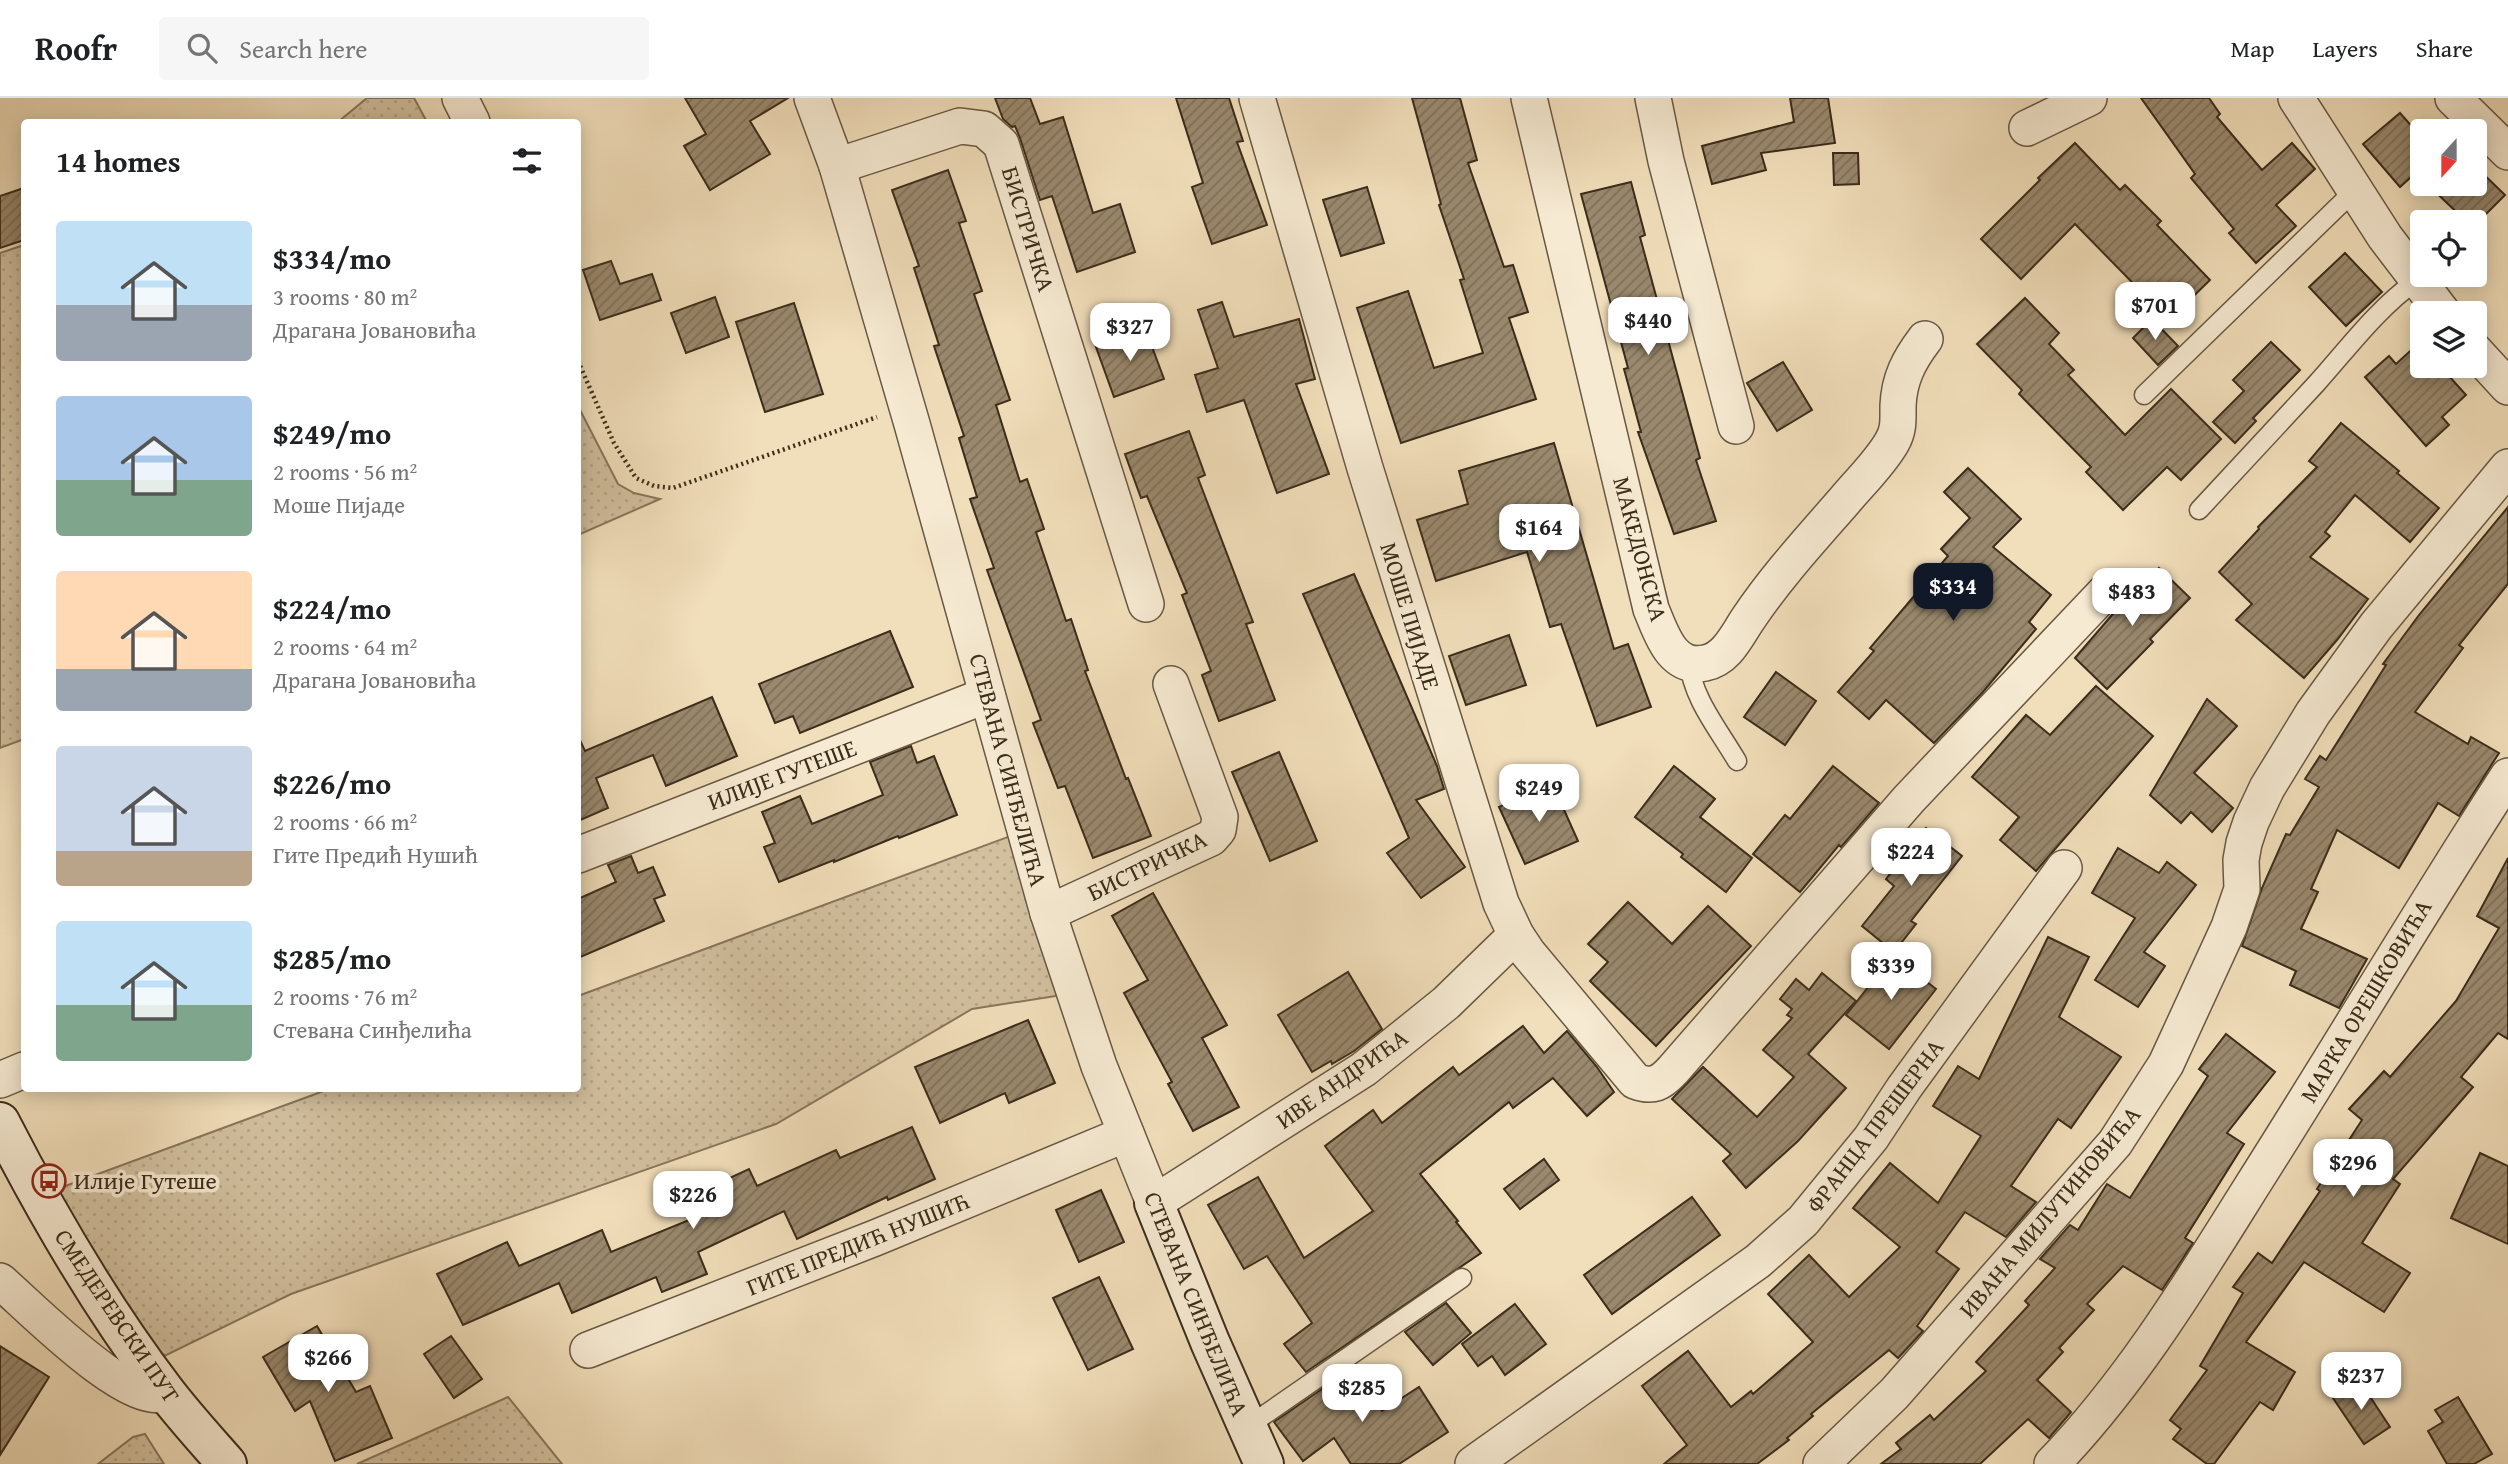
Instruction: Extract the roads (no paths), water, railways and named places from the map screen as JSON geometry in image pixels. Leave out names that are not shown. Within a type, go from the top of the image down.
[{"type":"main road","name":"СМЕДЕРЕВСКИ ПУТ","points":[[0,1122],[38,1196],[116,1323],[166,1393],[227,1464]]},
{"type":"main road","name":"СТЕВАНА СИНЂЕЛИЋА","points":[[1154,1203],[1264,1464]]},
{"type":"street","points":[[460,98],[470,119]]},
{"type":"street","name":"СТЕВАНА СИНЂЕЛИЋА","points":[[812,98],[836,166],[907,406],[1048,914],[1099,1066],[1154,1203]]},
{"type":"street","name":"МОШЕ ПИЈАДЕ","points":[[1257,98],[1381,521],[1501,903],[1528,953],[1635,1081],[1649,1085],[1662,1081],[1673,1070],[1909,799],[2109,588]]},
{"type":"street","name":"МАКЕДОНСКА","points":[[1529,98],[1651,609],[1667,647],[1675,656],[1689,662]]},
{"type":"street","points":[[1653,98],[1670,174],[1736,426]]},
{"type":"street","points":[[2027,128],[2089,98]]},
{"type":"street","points":[[2295,98],[2410,271]]},
{"type":"street","points":[[2454,98],[2508,152]]},
{"type":"street","name":"БИСТРИЧКА","points":[[836,166],[960,126],[984,129],[1001,144],[1146,604]]},
{"type":"street","points":[[2422,287],[2434,301]]},
{"type":"street","points":[[1689,662],[1703,664],[1714,660],[1731,646],[1748,618],[1803,549],[1885,454],[1898,430],[1903,375],[1909,360],[1925,339]]},
{"type":"street","points":[[2487,364],[2508,387]]},
{"type":"street","name":"ИВАНА МИЛУТИНОВИЋА","points":[[1821,1464],[1894,1394],[2115,1143],[2166,1064],[2230,927],[2242,889],[2241,860],[2244,843],[2267,788],[2313,713],[2376,626],[2508,467]]},
{"type":"street","name":"БИСТРИЧКА","points":[[1048,914],[1211,838],[1218,830],[1220,817],[1171,684]]},
{"type":"street","name":"ИЛИЈЕ ГУТЕШЕ","points":[[581,854],[987,695]]},
{"type":"street","name":"МАРКА ОРЕШКОВИЋА","points":[[2052,1464],[2110,1399],[2169,1318],[2328,1066],[2427,901],[2508,776]]},
{"type":"street","name":"ФРАНЦА ПРЕШЕРНА","points":[[1473,1464],[1758,1261],[1803,1221],[1871,1138],[1904,1088],[2064,868]]},
{"type":"street","name":"ИВЕ АНДРИЋА","points":[[1154,1203],[1364,1069],[1446,1003],[1516,935]]},
{"type":"street","points":[[0,1080],[21,1071]]},
{"type":"street","name":"ГИТЕ ПРЕДИЋ НУШИЋ","points":[[588,1350],[876,1238],[1126,1134]]},
{"type":"street","points":[[0,1281],[89,1361],[141,1393],[158,1396],[166,1393]]},
{"type":"lane","points":[[2144,395],[2355,191]]},
{"type":"lane","points":[[2199,510],[2318,382],[2367,323],[2410,286]]},
{"type":"lane","points":[[1689,662],[1690,677],[1696,691],[1737,761]]},
{"type":"lane","name":"СТЕВАНА СИНЂЕЛИЋА","points":[[1247,1427],[1462,1278]]},
{"type":"place","name":"Илије Гутеше","points":[[49,1181]]}]
